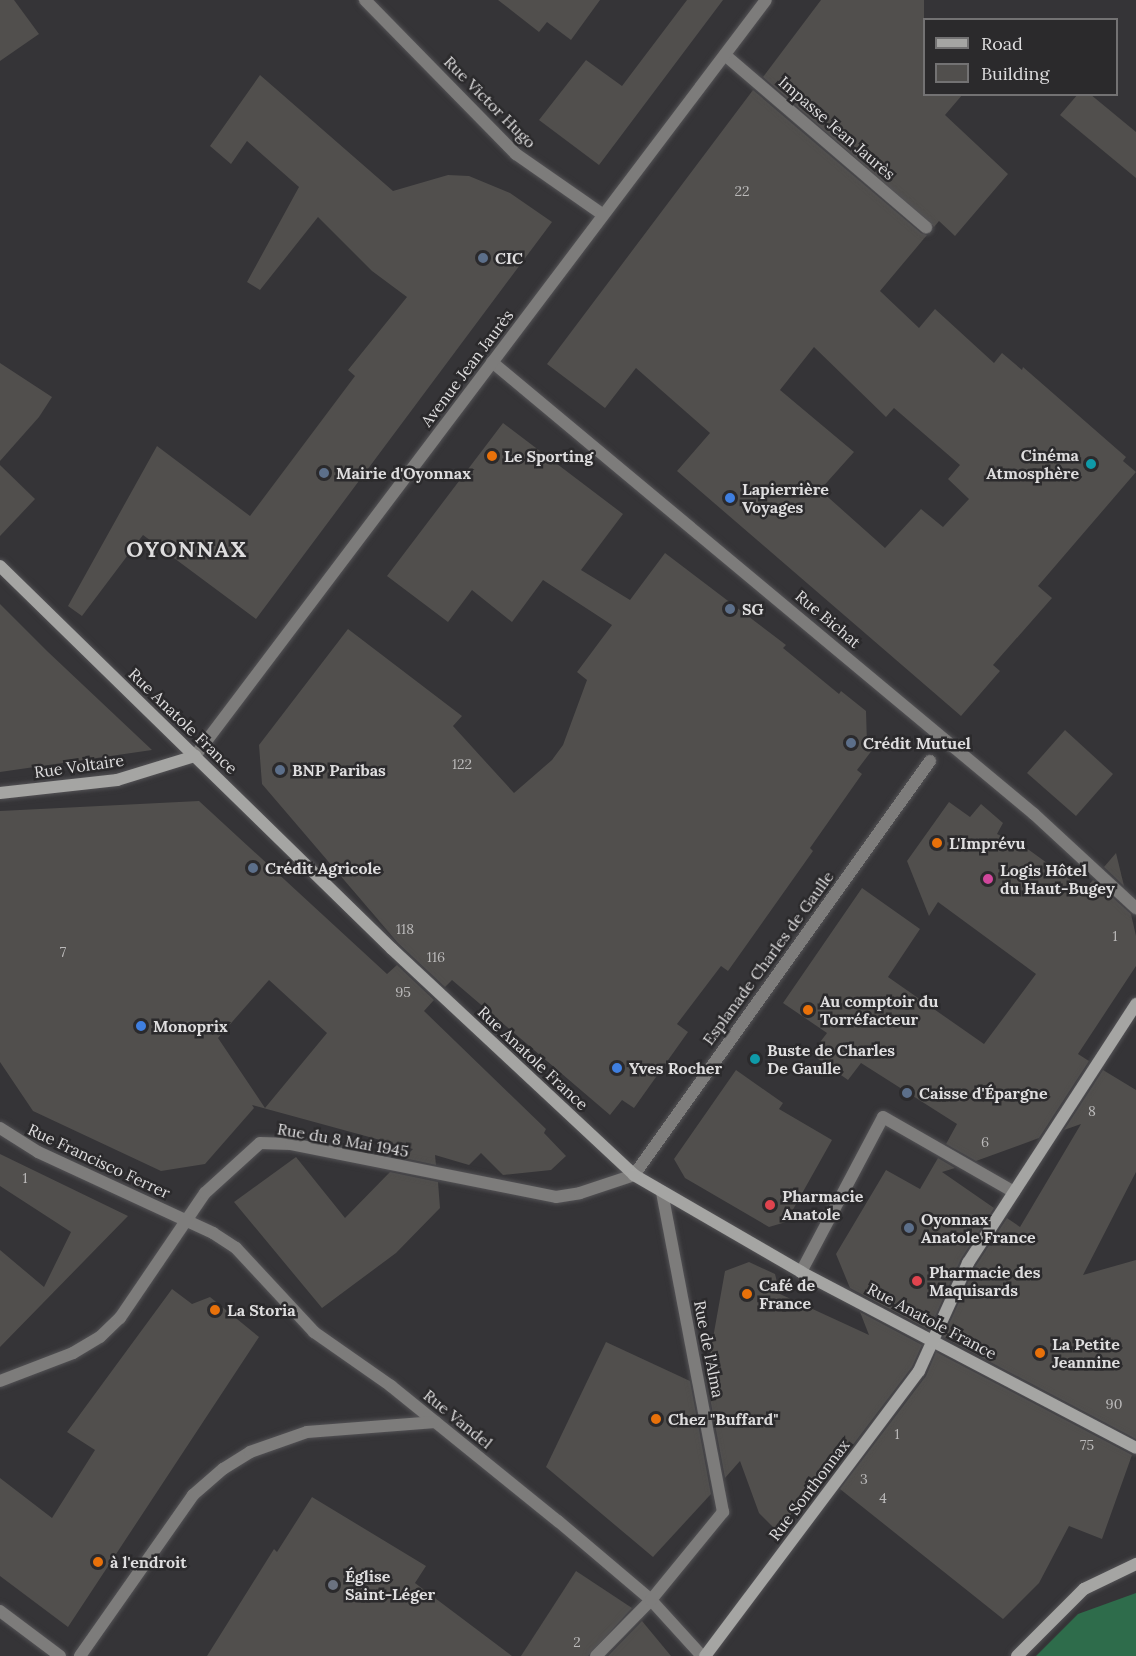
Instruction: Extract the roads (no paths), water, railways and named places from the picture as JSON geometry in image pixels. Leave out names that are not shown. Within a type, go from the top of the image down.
[{"type":"main road","name":"Rue Anatole France","points":[[0,566],[392,949],[634,1175],[801,1272],[1136,1448]]},
{"type":"main road","name":"Rue Voltaire","points":[[0,793],[117,780],[195,756]]},
{"type":"main road","name":"Rue Sonthonnax","points":[[703,1656],[918,1371],[968,1263],[1136,1004]]},
{"type":"main road","points":[[1017,1656],[1084,1589],[1136,1563]]},
{"type":"street","name":"Rue Victor Hugo","points":[[365,0],[516,154],[602,214]]},
{"type":"street","name":"Avenue Jean Jaurès","points":[[195,756],[602,214],[766,0]]},
{"type":"street","name":"Impasse Jean Jaurès","points":[[725,55],[926,227]]},
{"type":"street","name":"Rue Bichat","points":[[492,362],[1034,814],[1136,908]]},
{"type":"street","name":"Esplanade Charles de Gaulle","points":[[634,1175],[930,761]]},
{"type":"street","points":[[801,1272],[883,1118],[1014,1192]]},
{"type":"street","name":"Rue Francisco Ferrer","points":[[0,1128],[38,1152],[187,1220]]},
{"type":"street","name":"Rue du 8 Mai 1945","points":[[0,1381],[74,1353],[100,1337],[120,1318],[205,1193],[260,1143],[291,1144],[556,1197],[580,1193],[634,1175]]},
{"type":"street","name":"Rue de l'Alma","points":[[651,1600],[723,1512],[662,1192]]},
{"type":"street","name":"Rue Vandel","points":[[187,1220],[236,1248],[314,1332],[436,1422],[651,1600],[703,1656]]},
{"type":"street","points":[[80,1656],[186,1504],[223,1469],[250,1452],[308,1432],[436,1422]]},
{"type":"street","points":[[596,1656],[651,1600]]},
{"type":"street","points":[[0,1611],[60,1656]]},
{"type":"place","name":"CIC","points":[[483,258]]},
{"type":"place","name":"Le Sporting","points":[[492,456]]},
{"type":"place","name":"Cinéma Atmosphère","points":[[1091,464]]},
{"type":"place","name":"Mairie d'Oyonnax","points":[[324,473]]},
{"type":"place","name":"Lapierrière Voyages","points":[[730,498]]},
{"type":"place","name":"SG","points":[[730,609]]},
{"type":"place","name":"Crédit Mutuel","points":[[851,743]]},
{"type":"place","name":"BNP Paribas","points":[[280,770]]},
{"type":"place","name":"L'Imprévu","points":[[937,843]]},
{"type":"place","name":"Crédit Agricole","points":[[253,868]]},
{"type":"place","name":"Logis Hôtel du Haut-Bugey","points":[[988,879]]},
{"type":"place","name":"Au comptoir du Torréfacteur","points":[[808,1010]]},
{"type":"place","name":"Monoprix","points":[[141,1026]]},
{"type":"place","name":"Buste de Charles De Gaulle","points":[[755,1059]]},
{"type":"place","name":"Yves Rocher","points":[[617,1068]]},
{"type":"place","name":"Caisse d'Épargne","points":[[907,1093]]},
{"type":"place","name":"Pharmacie Anatole","points":[[770,1205]]},
{"type":"place","name":"Oyonnax Anatole France","points":[[909,1228]]},
{"type":"place","name":"Pharmacie des Maquisards","points":[[917,1281]]},
{"type":"place","name":"Café de France","points":[[747,1294]]},
{"type":"place","name":"La Storia","points":[[215,1310]]},
{"type":"place","name":"La Petite Jeannine","points":[[1040,1353]]},
{"type":"place","name":"Chez \"Buffard\"","points":[[656,1419]]},
{"type":"place","name":"à l'endroit","points":[[98,1562]]},
{"type":"place","name":"Église Saint-Léger","points":[[333,1585]]},
{"type":"district","name":"OYONNAX","points":[[187,550]]}]
